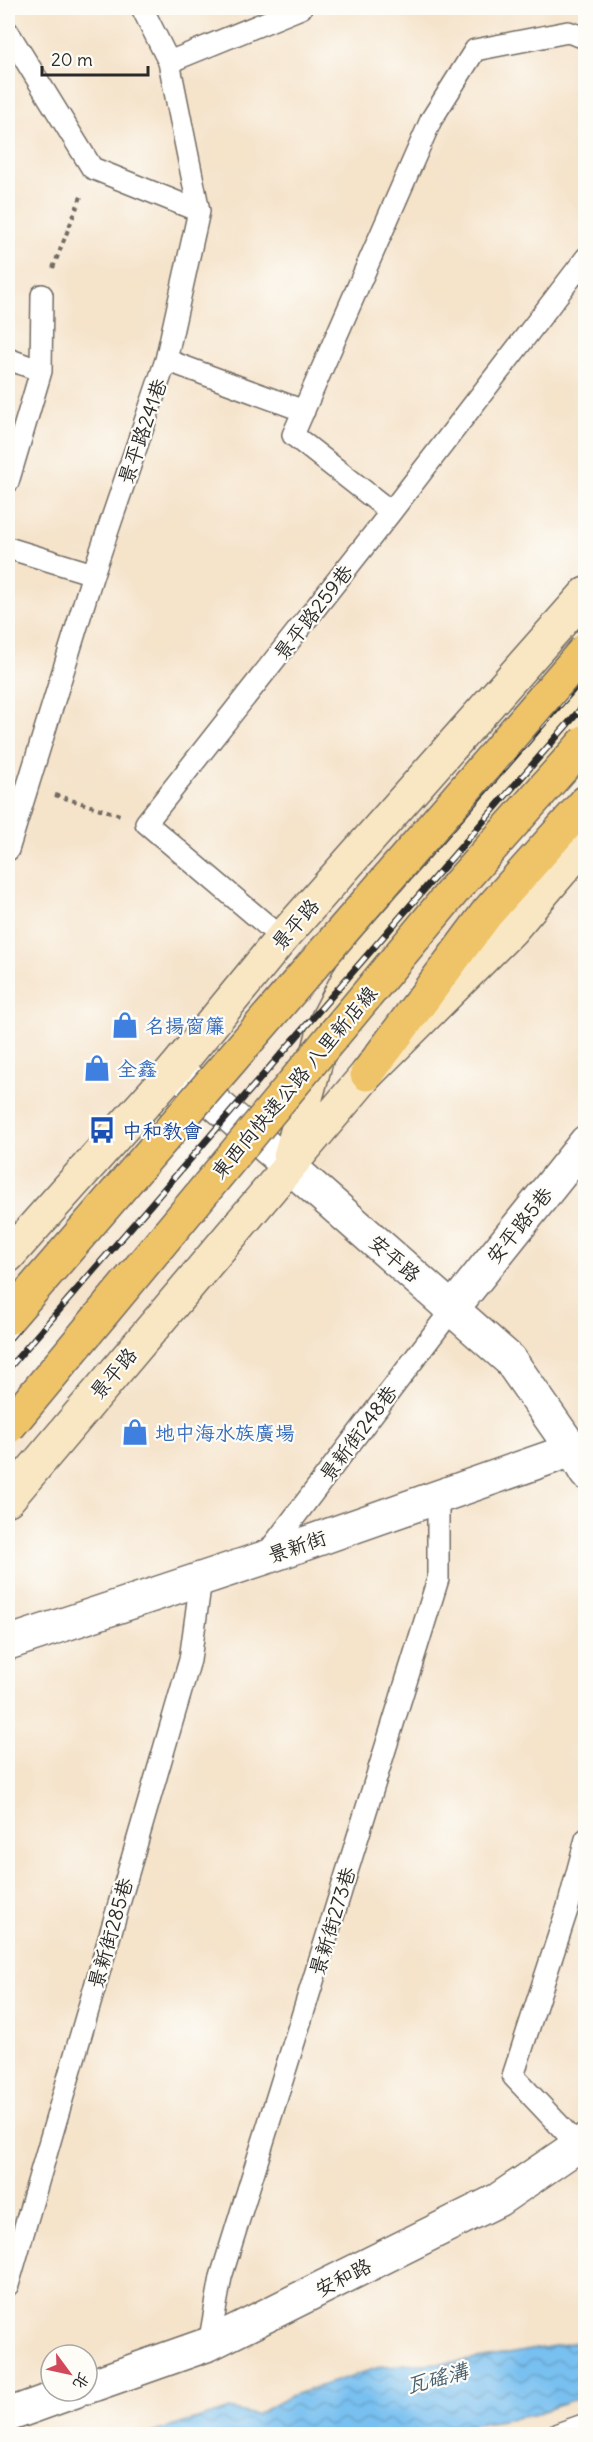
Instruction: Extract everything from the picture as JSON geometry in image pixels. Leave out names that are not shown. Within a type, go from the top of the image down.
[{"type":"highway","points":[[8,1318],[585,649]]},
{"type":"highway","name":"東西向快速公路 八里新店線","points":[[8,1427],[458,885],[585,741]]},
{"type":"highway","points":[[367,1074],[488,913],[585,802]]},
{"type":"main road","name":"景平路","points":[[8,1256],[175,1069],[282,938],[585,594]]},
{"type":"main road","name":"景平路","points":[[288,1165],[327,1020],[369,939],[585,695]]},
{"type":"main road","name":"景平路","points":[[8,1499],[367,1074],[511,930],[585,842]]},
{"type":"street","name":"安平路","points":[[175,1069],[453,1308],[510,1360],[581,1456]]},
{"type":"street","name":"安平路5巷","points":[[453,1308],[585,1142]]},
{"type":"street","name":"景新街","points":[[8,1642],[264,1558],[438,1496],[581,1456]]},
{"type":"street","name":"安和路","points":[[99,2383],[209,2344],[498,2200],[582,2143]]},
{"type":"street","points":[[8,2415],[42,2403]]},
{"type":"lane","name":"景平路241巷","points":[[8,850],[93,574],[166,360],[199,211],[169,62],[142,8]]},
{"type":"lane","points":[[169,62],[301,8]]},
{"type":"lane","points":[[8,32],[92,168],[199,211]]},
{"type":"lane","points":[[392,512],[293,435],[431,120],[475,50],[568,32],[585,38]]},
{"type":"lane","name":"景平路259巷","points":[[146,823],[392,512],[585,258]]},
{"type":"lane","points":[[8,483],[41,371],[42,296]]},
{"type":"lane","points":[[8,359],[41,371]]},
{"type":"lane","points":[[166,360],[304,411]]},
{"type":"lane","points":[[8,548],[93,574]]},
{"type":"lane","points":[[146,823],[282,938]]},
{"type":"lane","name":"景新街248巷","points":[[264,1558],[453,1308]]},
{"type":"lane","name":"景新街273巷","points":[[209,2344],[221,2277],[438,1579],[438,1496]]},
{"type":"lane","name":"景新街285巷","points":[[8,2285],[190,1660],[201,1579]]},
{"type":"lane","points":[[582,2143],[513,2076],[568,1907],[585,1839]]},
{"type":"lane","points":[[558,2434],[585,2424]]},
{"type":"path","points":[[42,296],[92,168]]},
{"type":"path","points":[[27,787],[146,823]]},
{"type":"water","name":"瓦磘溝","points":[[585,2341],[585,2396],[533,2415],[416,2434],[148,2434],[230,2409],[256,2415],[290,2396],[383,2366],[459,2362]]},
{"type":"railway","points":[[8,1340],[173,1146],[586,675]]},
{"type":"railway","points":[[8,1369],[586,703]]},
{"type":"place","name":"名揚窗簾","points":[[125,1025]]},
{"type":"place","name":"全鑫","points":[[97,1068]]},
{"type":"place","name":"中和教會","points":[[102,1130]]},
{"type":"place","name":"地中海水族廣場","points":[[135,1432]]}]
